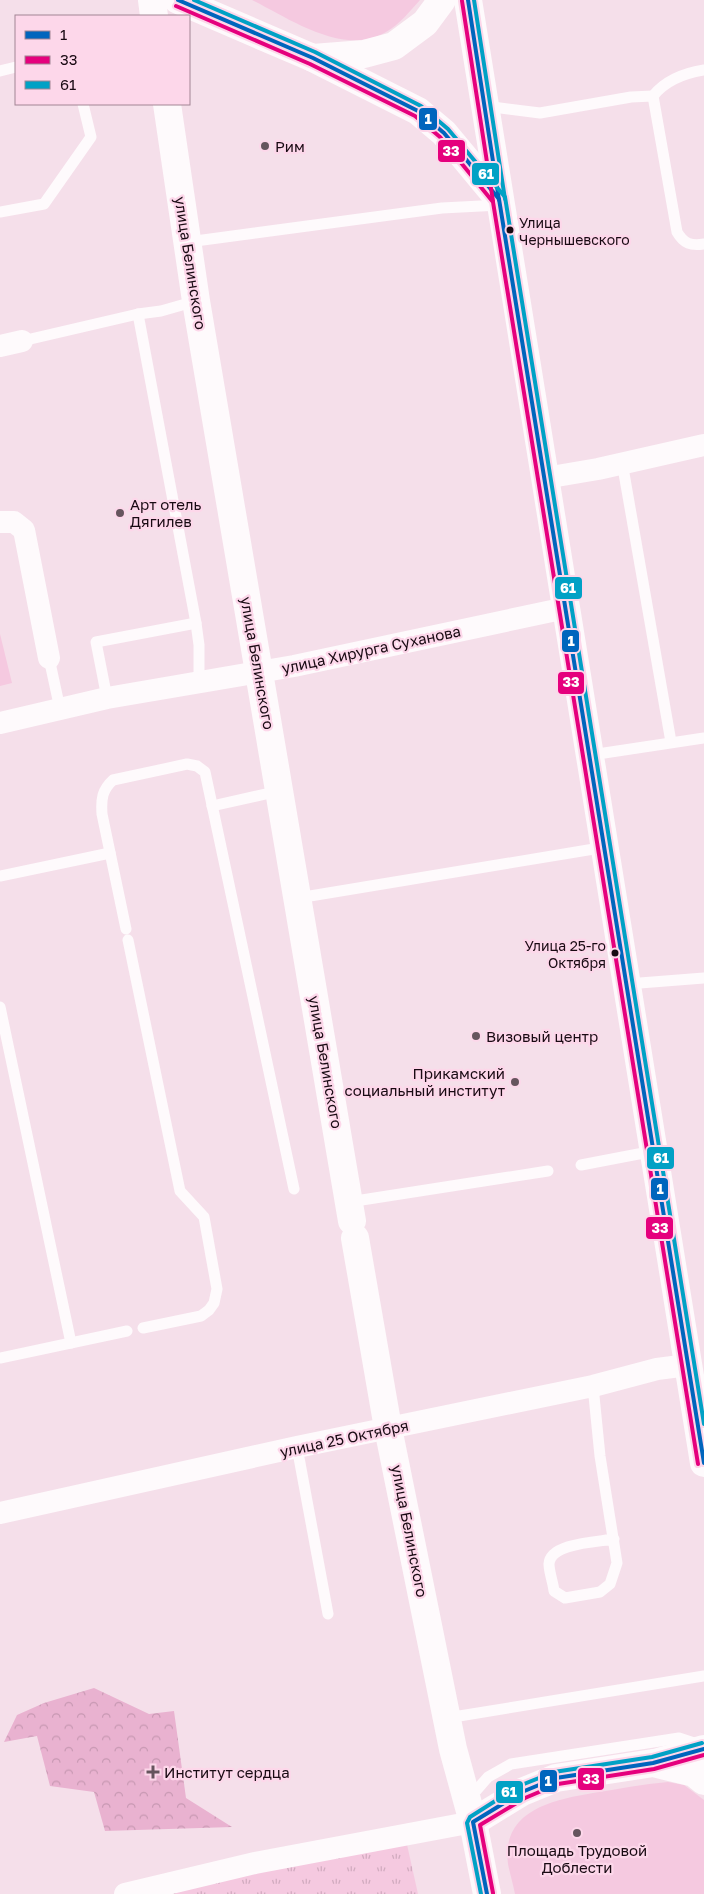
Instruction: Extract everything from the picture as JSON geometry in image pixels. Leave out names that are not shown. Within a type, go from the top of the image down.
[{"type":"main road","points":[[152,0],[154,15]]},
{"type":"main road","points":[[178,0],[314,58],[418,111],[444,133],[500,202]]},
{"type":"main road","points":[[314,58],[364,54],[394,46],[425,23],[442,0]]},
{"type":"main road","points":[[468,0],[704,1463]]},
{"type":"main road","name":"улица Белинского","points":[[167,105],[196,301],[388,1428],[447,1718],[470,1811],[487,1894]]},
{"type":"main road","points":[[470,1811],[556,1778],[653,1764],[704,1748]]},
{"type":"main road","points":[[653,1764],[694,1773],[704,1782]]},
{"type":"street","points":[[0,346],[22,341]]},
{"type":"street","points":[[545,478],[704,445]]},
{"type":"street","points":[[0,522],[14,522],[24,530],[49,658]]},
{"type":"street","name":"улица Хирурга Суханова","points":[[0,723],[107,698],[259,672],[566,608]]},
{"type":"street","name":"улица 25 Октября","points":[[0,1513],[297,1447],[593,1386],[657,1369],[688,1364]]},
{"type":"street","points":[[125,1894],[470,1811]]},
{"type":"lane","points":[[0,70],[15,67]]},
{"type":"lane","points":[[704,70],[692,72],[660,87],[653,96],[677,232],[682,240],[692,246],[704,244]]},
{"type":"lane","points":[[485,106],[540,113],[631,97],[653,96]]},
{"type":"lane","points":[[0,212],[44,204],[91,137],[83,105]]},
{"type":"lane","points":[[188,242],[500,202]]},
{"type":"lane","points":[[22,341],[138,314],[161,311],[196,301]]},
{"type":"lane","points":[[138,314],[196,623],[199,645],[199,682]]},
{"type":"lane","points":[[622,462],[671,742]]},
{"type":"lane","points":[[107,698],[96,642],[196,623]]},
{"type":"lane","points":[[49,658],[60,709]]},
{"type":"lane","points":[[591,755],[704,738]]},
{"type":"lane","points":[[143,1328],[201,1316],[214,1303],[217,1289],[204,1218],[180,1191],[110,853],[101,798],[106,786],[113,780],[187,764],[197,766],[205,772],[294,1189]]},
{"type":"lane","points":[[212,806],[280,792]]},
{"type":"lane","points":[[298,898],[606,847]]},
{"type":"lane","points":[[0,876],[110,853]]},
{"type":"lane","points":[[627,984],[704,978]]},
{"type":"lane","points":[[0,1007],[71,1343]]},
{"type":"lane","points":[[581,1165],[654,1151]]},
{"type":"lane","points":[[352,1221],[548,1171]]},
{"type":"lane","points":[[0,1358],[127,1331]]},
{"type":"lane","points":[[593,1386],[600,1456],[614,1539],[617,1563],[610,1584],[600,1592],[565,1598],[554,1591],[549,1562],[554,1553],[564,1547],[614,1539]]},
{"type":"lane","points":[[297,1447],[328,1614]]},
{"type":"lane","points":[[447,1718],[704,1676]]},
{"type":"lane","points":[[470,1811],[488,1777],[512,1764],[679,1738],[704,1748]]},
{"type":"green space","points":[[252,0],[420,0],[400,21],[386,32],[370,39],[353,40],[335,38],[317,32]]},
{"type":"green space","points":[[0,634],[12,683],[0,686]]},
{"type":"green space","points":[[94,1688],[149,1714],[174,1711],[186,1798],[232,1827],[105,1831],[94,1792],[50,1786],[37,1736],[4,1742],[17,1715],[44,1703]]},
{"type":"green space","points":[[668,1782],[684,1785],[704,1800],[704,1894],[515,1894],[508,1864],[508,1846],[513,1831],[521,1820],[533,1811],[562,1799]]},
{"type":"green space","points":[[406,1840],[418,1894],[153,1894]]},
{"type":"transit line","name":"1","points":[[178,0],[313,58],[418,111],[444,133],[499,199],[704,1463]]},
{"type":"transit line","name":"61","points":[[194,0],[315,52],[421,106],[448,129],[505,197],[704,1424]]},
{"type":"transit line","name":"1","points":[[468,0],[499,200]]},
{"type":"transit line","name":"61","points":[[474,0],[505,199]]},
{"type":"transit line","name":"33","points":[[462,1],[493,201]]},
{"type":"transit line","name":"33","points":[[176,6],[310,64],[415,116],[440,137],[493,202],[698,1464]]},
{"type":"transit line","name":"61","points":[[481,1894],[467,1823],[470,1817],[519,1786],[554,1772],[652,1757],[702,1743]]},
{"type":"transit line","name":"1","points":[[487,1894],[473,1822],[522,1792],[556,1778],[653,1763],[704,1749]]},
{"type":"transit line","name":"33","points":[[493,1893],[480,1825],[525,1798],[558,1784],[654,1769],[704,1755]]},
{"type":"place","name":"Рим","points":[[265,146]]},
{"type":"place","name":"Улица Чернышевского","points":[[510,230]]},
{"type":"place","name":"Арт отель Дягилев","points":[[120,513]]},
{"type":"place","name":"Улица 25-го Октября","points":[[615,953]]},
{"type":"place","name":"Визовый центр","points":[[476,1036]]},
{"type":"place","name":"Прикамский социальный институт","points":[[515,1082]]},
{"type":"place","name":"Институт сердца","points":[[153,1772]]},
{"type":"place","name":"Площадь Трудовой Доблести","points":[[577,1833]]}]
